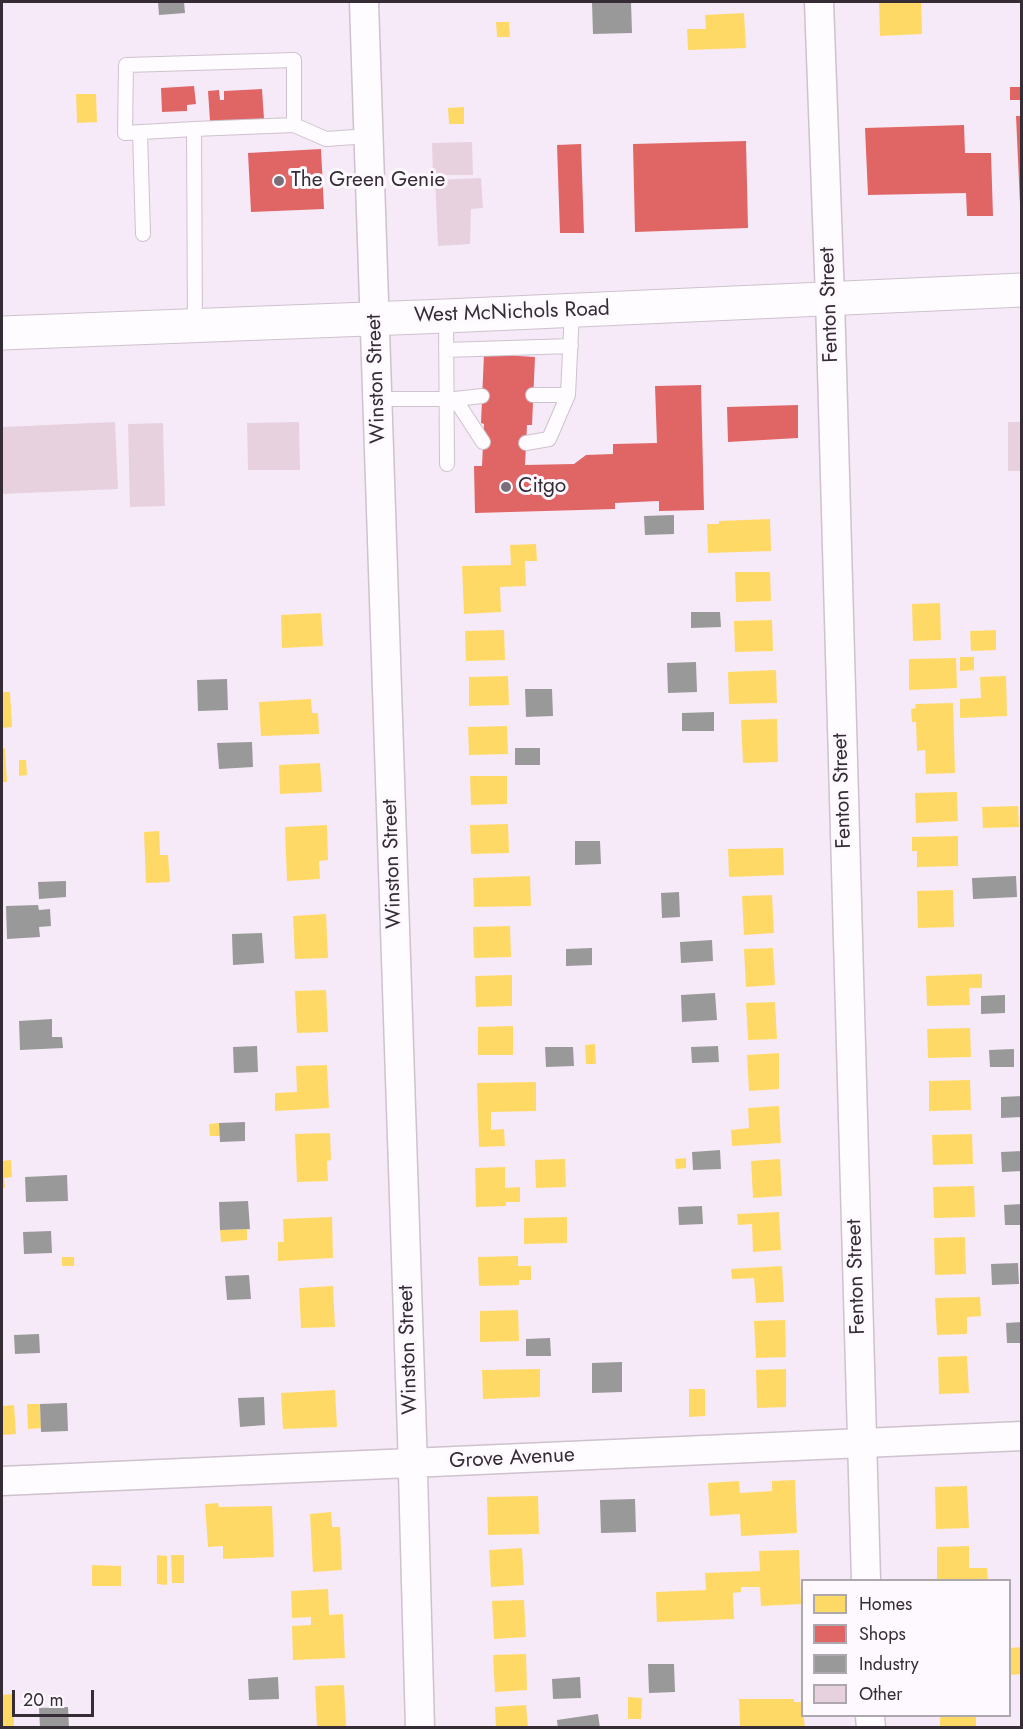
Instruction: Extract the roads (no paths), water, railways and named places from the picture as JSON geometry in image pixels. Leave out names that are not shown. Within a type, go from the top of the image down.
[{"type":"main road","name":"West McNichols Road","points":[[2,333],[1022,290]]},
{"type":"street","name":"Winston Street","points":[[364,2],[420,1728]]},
{"type":"street","name":"Fenton Street","points":[[819,2],[830,298],[866,1579]]},
{"type":"street","name":"Grove Avenue","points":[[2,1482],[1022,1436]]},
{"type":"lane","points":[[294,124],[294,60],[126,65],[125,133],[294,124],[326,139],[369,136]]},
{"type":"lane","points":[[194,129],[195,326]]},
{"type":"lane","points":[[140,132],[143,234]]},
{"type":"lane","points":[[526,443],[549,439],[568,395],[572,310]]},
{"type":"lane","points":[[446,316],[450,399],[447,464]]},
{"type":"lane","points":[[446,350],[571,346]]},
{"type":"lane","points":[[533,395],[568,395]]},
{"type":"lane","points":[[378,399],[450,399],[482,396]]},
{"type":"lane","points":[[450,399],[483,442]]},
{"type":"place","name":"The Green Genie","points":[[279,181]]},
{"type":"place","name":"Citgo","points":[[506,487]]}]
